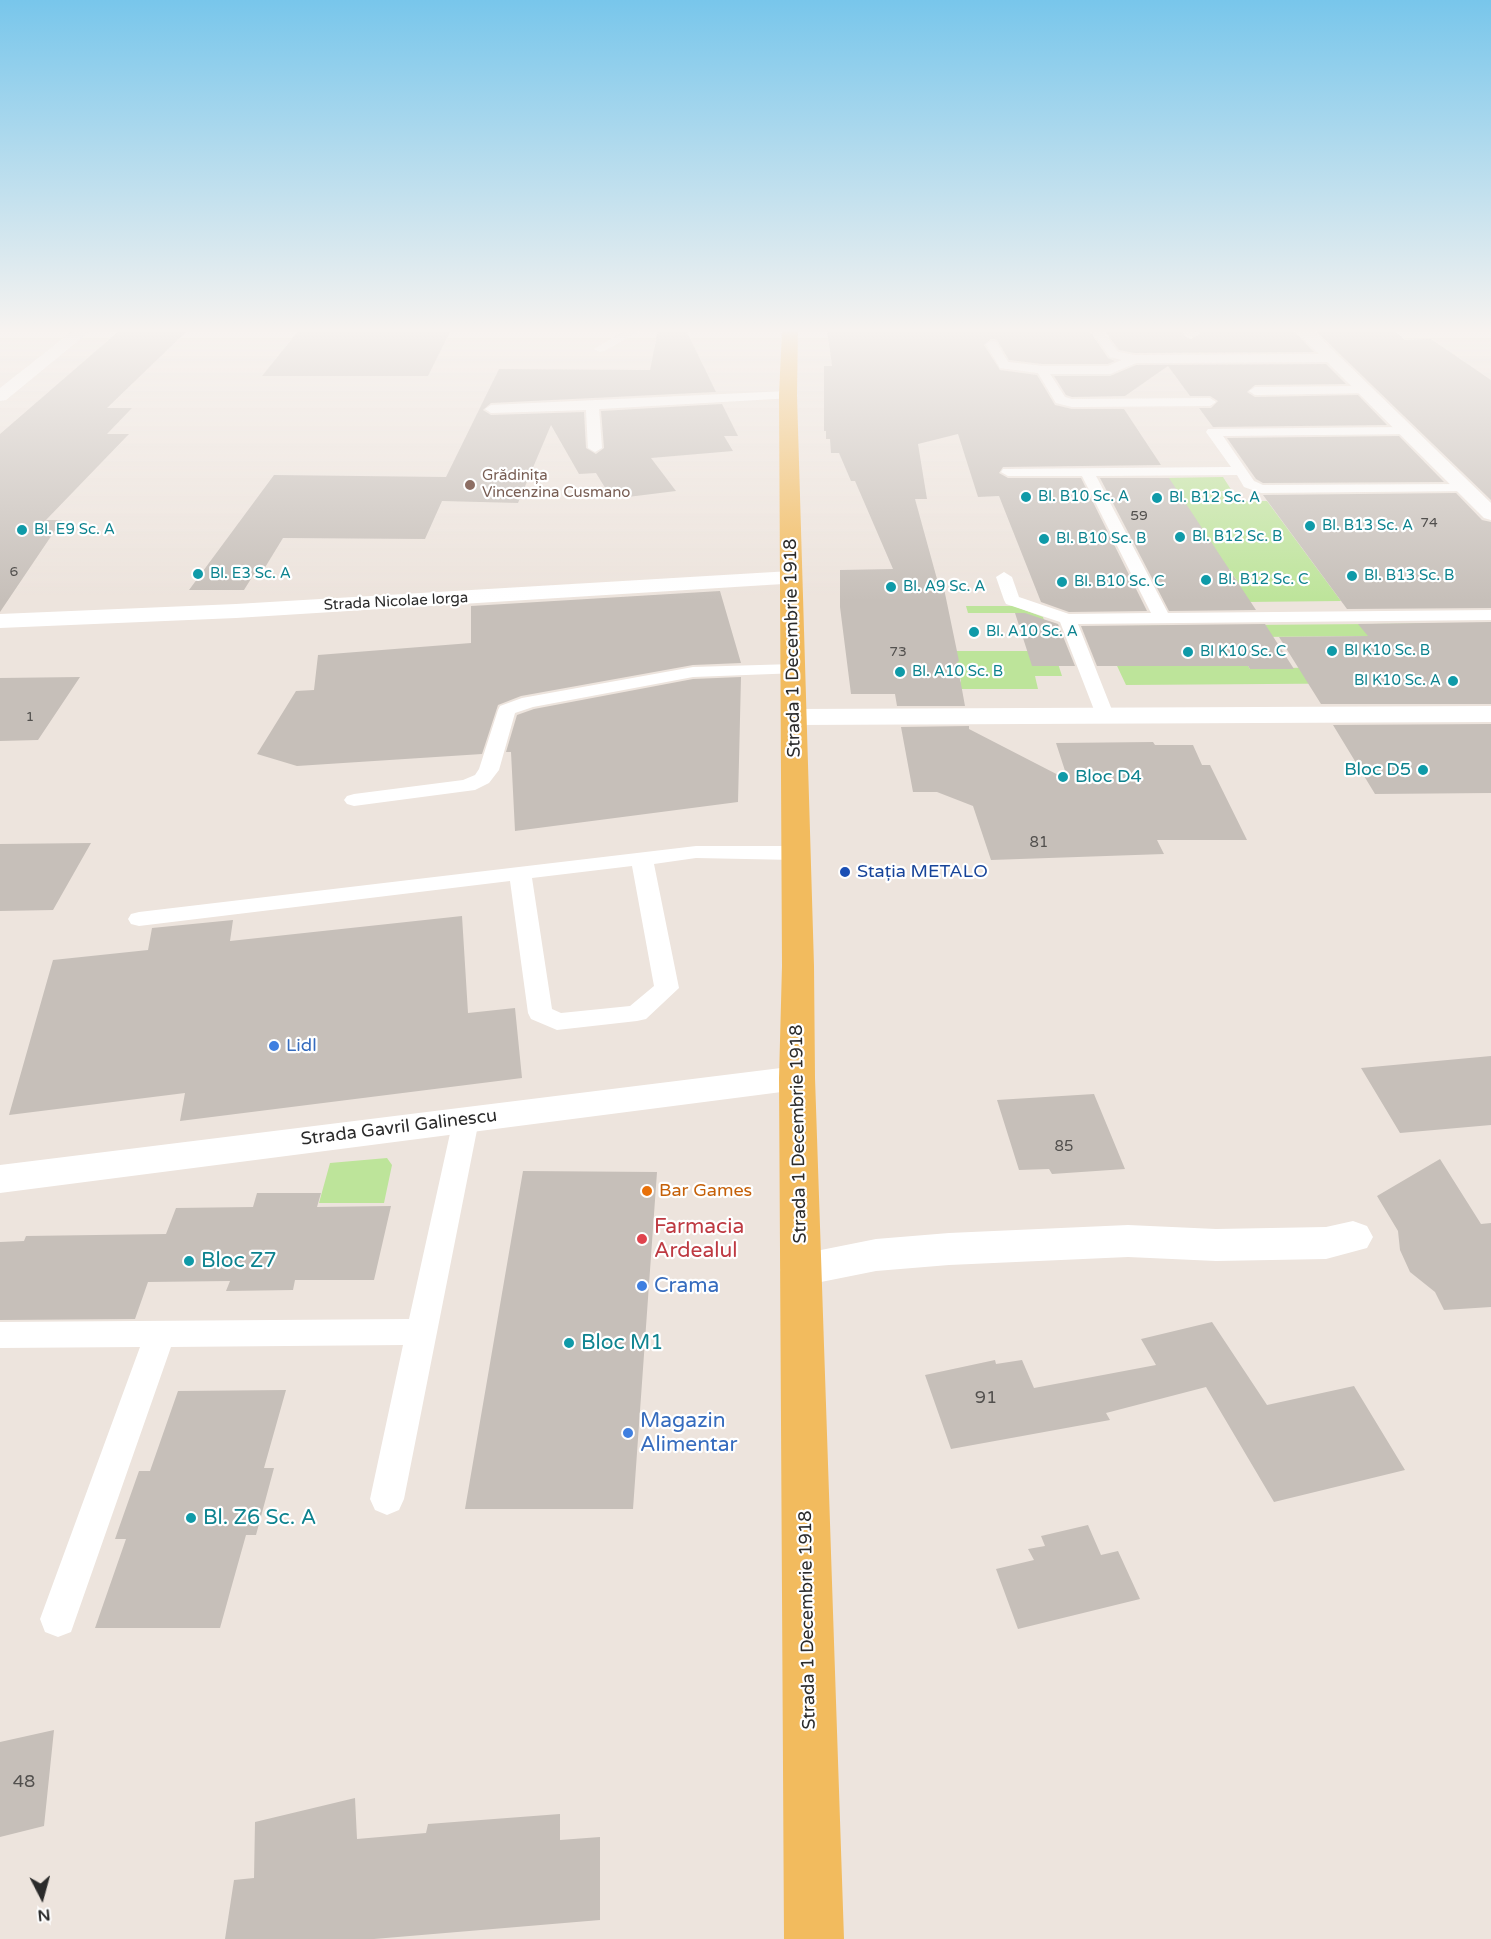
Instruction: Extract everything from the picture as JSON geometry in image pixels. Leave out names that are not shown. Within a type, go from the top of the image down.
[{"type":"main road","name":"Strada 1 Decembrie 1918","points":[[789,420],[795,717],[797,1078],[814,1939]]},
{"type":"street","points":[[1398,420],[1491,514]]},
{"type":"street","name":"Strada Nicolae Iorga","points":[[0,621],[224,611],[791,578]]},
{"type":"street","points":[[795,717],[1491,714]]},
{"type":"street","name":"Strada Gavril Galinescu","points":[[0,1179],[797,1078]]},
{"type":"street","points":[[801,1270],[876,1255],[949,1249],[1128,1241],[1216,1245],[1326,1243],[1353,1237]]},
{"type":"lane","points":[[593,420],[595,448]]},
{"type":"lane","points":[[1204,420],[1250,484],[1261,489],[1467,488]]},
{"type":"lane","points":[[1207,425],[1409,431]]},
{"type":"lane","points":[[1008,472],[1241,471]]},
{"type":"lane","points":[[1088,472],[1162,618]]},
{"type":"lane","points":[[1004,577],[1012,600],[1067,619],[1491,615]]},
{"type":"lane","points":[[1067,619],[1105,715]]},
{"type":"lane","points":[[354,800],[468,786],[482,779],[489,770],[507,710],[528,702],[693,672],[793,669]]},
{"type":"lane","points":[[140,919],[696,852],[795,853]]},
{"type":"lane","points":[[520,873],[540,1013],[557,1022],[637,1013],[667,988],[642,859]]},
{"type":"lane","points":[[387,1499],[466,1120]]},
{"type":"lane","points":[[0,1335],[423,1332]]},
{"type":"lane","points":[[58,1619],[160,1334]]},
{"type":"green space","points":[[1223,477],[1232,491],[1221,491],[1228,501],[1267,501],[1341,601],[1245,602],[1238,582],[1229,569],[1225,569],[1182,501],[1185,501],[1179,491],[1175,491],[1167,478]]},
{"type":"green space","points":[[966,606],[1014,606],[1043,617],[1062,676],[1035,676],[1038,689],[957,689],[961,681],[957,663],[948,651],[1028,651],[1017,613],[968,613]]},
{"type":"green space","points":[[1491,623],[1392,636],[1110,638],[1123,666],[1248,666],[1250,669],[1403,665],[1409,683],[1126,685],[1103,636],[1126,626]]},
{"type":"green space","points":[[387,1158],[392,1165],[384,1203],[319,1203],[330,1163]]},
{"type":"building","points":[[16,420],[120,420],[107,434],[129,434],[46,520],[62,520],[0,612],[0,434]]},
{"type":"building","points":[[474,420],[584,420],[586,448],[596,454],[604,448],[602,420],[730,420],[738,436],[724,436],[733,451],[651,458],[676,491],[612,499],[596,473],[579,474],[551,425],[518,503],[442,501],[425,539],[283,538],[261,574],[254,574],[244,590],[189,590],[274,475],[446,477]]},
{"type":"building","points":[[824,420],[1132,420],[1161,465],[1003,467],[999,473],[1008,478],[1081,478],[1147,611],[1069,612],[1041,602],[999,496],[978,497],[958,434],[918,444],[927,499],[915,499],[937,579],[942,579],[959,661],[957,662],[965,706],[897,706],[895,694],[851,694],[840,607],[840,570],[893,569],[855,481],[851,481],[839,453],[831,453],[830,439],[826,439],[826,431],[824,431]]},
{"type":"building","points":[[1208,420],[1383,420],[1387,425],[1213,427]]},
{"type":"building","points":[[1409,420],[1491,420],[1491,500]]},
{"type":"building","points":[[1399,436],[1444,482],[1263,483],[1256,479],[1227,438]]},
{"type":"building","points":[[1100,478],[1169,478],[1256,610],[1169,611]]},
{"type":"building","points":[[1456,493],[1482,520],[1491,522],[1491,608],[1347,609],[1263,495]]},
{"type":"building","points":[[720,591],[741,663],[693,665],[521,696],[498,705],[482,754],[297,766],[257,754],[296,691],[314,690],[318,655],[471,643],[471,606]]},
{"type":"building","points":[[1015,613],[1025,613],[1058,624],[1075,666],[1032,666]]},
{"type":"building","points":[[1491,622],[1491,704],[1321,704],[1279,637],[1368,636],[1358,624]]},
{"type":"building","points":[[1265,624],[1294,669],[1250,669],[1248,666],[1097,666],[1081,626]]},
{"type":"building","points":[[80,677],[38,740],[0,741],[0,678]]},
{"type":"building","points":[[741,677],[738,802],[515,831],[511,752],[506,752],[517,715],[534,709],[693,679]]},
{"type":"building","name":"Bloc D5","points":[[1491,724],[1491,793],[1375,794],[1333,725]]},
{"type":"building","points":[[969,726],[969,729],[1068,780],[1056,743],[1153,742],[1155,745],[1193,745],[1202,765],[1210,765],[1247,840],[1157,840],[1164,854],[991,860],[973,806],[937,792],[913,792],[901,727]]},
{"type":"building","points":[[91,843],[53,910],[0,911],[0,844]]},
{"type":"building","name":"Lidl","points":[[462,916],[468,1013],[515,1008],[522,1078],[180,1121],[185,1093],[9,1115],[53,960],[148,950],[152,928],[233,920],[230,941]]},
{"type":"building","points":[[1491,1056],[1491,1125],[1400,1133],[1361,1068]]},
{"type":"building","points":[[1094,1094],[1125,1169],[1052,1174],[1049,1169],[1019,1170],[997,1100]]},
{"type":"building","points":[[1440,1159],[1481,1224],[1491,1223],[1491,1307],[1444,1310],[1435,1292],[1410,1272],[1400,1250],[1398,1231],[1377,1196]]},
{"type":"building","name":"Bloc M1","points":[[523,1171],[657,1172],[633,1509],[465,1509]]},
{"type":"building","name":"Bloc Z7","points":[[257,1193],[321,1193],[317,1207],[391,1206],[374,1280],[295,1280],[293,1290],[226,1291],[230,1281],[148,1282],[135,1319],[0,1320],[0,1242],[24,1241],[26,1236],[166,1234],[176,1208],[253,1207]]},
{"type":"building","points":[[1212,1322],[1267,1405],[1354,1386],[1405,1470],[1274,1502],[1206,1387],[1106,1413],[1110,1420],[951,1449],[925,1375],[995,1360],[996,1364],[1022,1360],[1034,1388],[1156,1365],[1141,1339]]},
{"type":"building","name":"Bl. Z6 Sc. A","points":[[286,1390],[264,1468],[274,1468],[256,1535],[246,1535],[220,1628],[95,1628],[126,1539],[115,1539],[139,1471],[150,1471],[178,1391]]},
{"type":"building","points":[[1088,1525],[1101,1555],[1118,1551],[1140,1599],[1018,1629],[996,1569],[1034,1560],[1028,1549],[1045,1546],[1041,1536]]},
{"type":"building","points":[[54,1730],[44,1826],[0,1837],[0,1742]]},
{"type":"building","points":[[355,1798],[357,1839],[426,1833],[428,1824],[560,1814],[560,1840],[600,1837],[600,1920],[374,1939],[225,1939],[234,1880],[254,1878],[255,1822]]},
{"type":"place","name":"Grădinița Vincenzina Cusmano","points":[[470,485]]},
{"type":"place","name":"Bl. B10 Sc. A","points":[[1026,497]]},
{"type":"place","name":"Bl. B12 Sc. A","points":[[1157,498]]},
{"type":"place","name":"Bl. B13 Sc. A","points":[[1310,526]]},
{"type":"place","name":"Bl. E9 Sc. A","points":[[22,530]]},
{"type":"place","name":"Bl. B12 Sc. B","points":[[1180,537]]},
{"type":"place","name":"Bl. B10 Sc. B","points":[[1044,539]]},
{"type":"place","name":"Bl. E3 Sc. A","points":[[198,574]]},
{"type":"place","name":"Bl. B13 Sc. B","points":[[1352,576]]},
{"type":"place","name":"Bl. B12 Sc. C","points":[[1206,580]]},
{"type":"place","name":"Bl. B10 Sc. C","points":[[1062,582]]},
{"type":"place","name":"Bl. A9 Sc. A","points":[[891,587]]},
{"type":"place","name":"Bl. A10 Sc. A","points":[[974,632]]},
{"type":"place","name":"Bl K10 Sc. B","points":[[1332,651]]},
{"type":"place","name":"Bl K10 Sc. C","points":[[1188,652]]},
{"type":"place","name":"Bl. A10 Sc. B","points":[[900,672]]},
{"type":"place","name":"Bl K10 Sc. A","points":[[1453,681]]},
{"type":"place","name":"Bloc D5","points":[[1423,770]]},
{"type":"place","name":"Bloc D4","points":[[1063,777]]},
{"type":"place","name":"Stația METALO","points":[[845,872]]},
{"type":"place","name":"Lidl","points":[[274,1046]]},
{"type":"place","name":"Bar Games","points":[[647,1191]]},
{"type":"place","name":"Farmacia Ardealul","points":[[642,1239]]},
{"type":"place","name":"Bloc Z7","points":[[189,1261]]},
{"type":"place","name":"Crama","points":[[642,1286]]},
{"type":"place","name":"Bloc M1","points":[[569,1343]]},
{"type":"place","name":"Magazin Alimentar","points":[[628,1433]]},
{"type":"place","name":"Bl. Z6 Sc. A","points":[[191,1518]]}]
